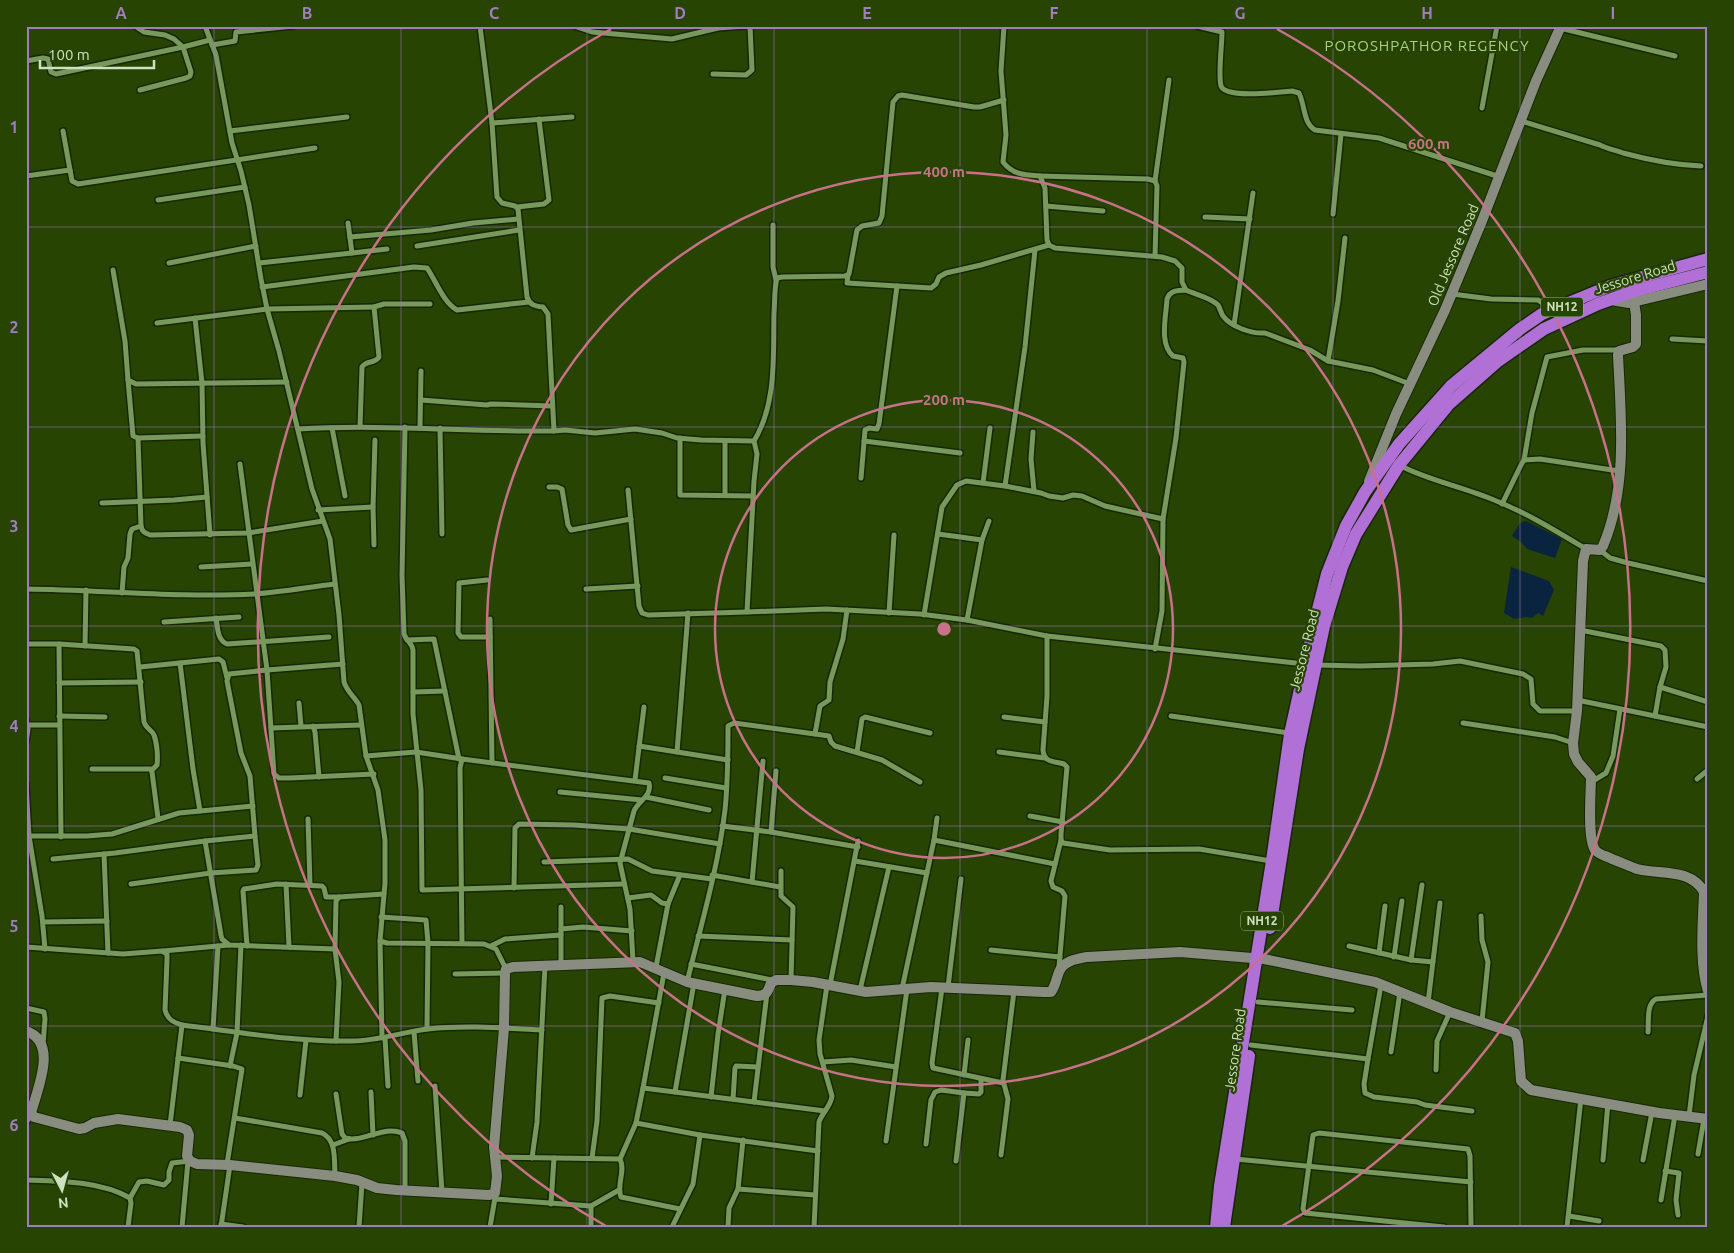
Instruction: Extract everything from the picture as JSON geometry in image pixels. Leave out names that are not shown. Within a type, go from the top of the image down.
[{"type":"highway","name":"NH12","points":[[1320,622],[1327,574],[1344,531],[1384,456],[1444,401],[1502,342],[1542,314],[1610,286],[1708,260]]},
{"type":"highway","name":"Jessore Road","points":[[1224,1227],[1258,1002],[1272,861],[1290,734],[1320,622],[1356,534],[1399,465],[1444,401],[1544,328],[1610,300],[1652,286],[1708,272]]},
{"type":"highway","name":"Jessore Road","points":[[1216,1227],[1220,1186],[1298,749],[1310,664]]},
{"type":"street","points":[[134,26],[144,32],[165,35],[184,47],[190,72],[188,77],[140,90]]},
{"type":"street","points":[[205,26],[216,55],[230,131],[256,246],[267,309],[312,489],[330,539],[344,682],[346,688],[359,705],[366,756],[374,774],[380,796],[385,840],[384,894],[380,940],[388,1086]]},
{"type":"street","points":[[26,61],[48,59],[51,72],[56,74],[184,47],[211,42],[234,41],[236,32],[293,26]]},
{"type":"street","points":[[480,26],[492,123],[497,197],[502,203],[516,208],[544,204],[548,200],[539,119]]},
{"type":"street","points":[[574,26],[584,31],[672,39],[718,28],[745,26]]},
{"type":"street","points":[[713,74],[746,75],[752,70],[750,26]]},
{"type":"street","points":[[1004,26],[1001,70],[1006,135],[1004,162],[1009,170],[1026,175],[1148,179],[1155,181]]},
{"type":"street","points":[[1197,26],[1223,29],[1222,87],[1225,91],[1239,94],[1299,93],[1307,124],[1315,130],[1379,138],[1500,177]]},
{"type":"street","points":[[1482,108],[1497,26]]},
{"type":"street","points":[[1561,27],[1675,56]]},
{"type":"street","name":"Old Jessore Road","points":[[1384,456],[1410,384],[1451,294],[1500,177],[1536,81],[1561,27]]},
{"type":"street","points":[[1155,256],[1157,186],[1155,181],[1169,80]]},
{"type":"street","points":[[1004,100],[985,106],[974,107],[902,95],[895,98],[893,102],[882,216],[879,223],[862,226],[857,230],[847,284],[931,288],[936,284],[939,277],[946,273],[1049,245]]},
{"type":"street","points":[[230,131],[347,117]]},
{"type":"street","points":[[492,123],[572,117]]},
{"type":"street","points":[[1521,121],[1611,150],[1646,159],[1675,165],[1701,166]]},
{"type":"street","points":[[63,131],[72,181],[78,184],[237,158],[315,148]]},
{"type":"street","points":[[1333,214],[1342,134]]},
{"type":"street","points":[[26,176],[70,170]]},
{"type":"street","points":[[1040,176],[1045,188],[1047,240],[1049,245],[1055,248],[1155,256],[1169,259],[1180,264],[1182,268],[1182,282],[1186,290]]},
{"type":"street","points":[[158,200],[244,187]]},
{"type":"street","points":[[1234,325],[1254,193]]},
{"type":"street","points":[[1046,206],[1103,211]]},
{"type":"street","points":[[516,208],[527,296],[529,302],[534,306],[543,307],[548,314],[554,432]]},
{"type":"street","points":[[1204,217],[1250,219]]},
{"type":"street","points":[[350,237],[431,230],[473,223],[518,219]]},
{"type":"street","points":[[348,223],[352,253]]},
{"type":"street","points":[[748,612],[753,496],[757,454],[754,441],[764,420],[770,394],[776,280],[773,267],[773,225]]},
{"type":"street","points":[[416,246],[519,230]]},
{"type":"street","points":[[1328,361],[1338,301],[1345,238]]},
{"type":"street","points":[[169,263],[256,246]]},
{"type":"street","points":[[259,263],[388,249]]},
{"type":"street","points":[[1005,486],[1025,347],[1035,250]]},
{"type":"street","points":[[262,287],[414,267],[428,268],[447,301],[457,310],[529,302]]},
{"type":"street","points":[[113,270],[121,328],[125,341],[133,436],[138,438],[203,436]]},
{"type":"street","points":[[776,280],[779,277],[848,275]]},
{"type":"street","points":[[1610,300],[1629,303],[1708,284]]},
{"type":"street","points":[[861,478],[864,441],[867,429],[877,429],[879,424],[897,286]]},
{"type":"street","points":[[1155,648],[1162,611],[1163,519],[1176,438],[1184,362],[1183,358],[1173,356],[1166,346],[1164,335],[1169,294],[1173,291],[1186,290],[1207,298],[1218,306],[1222,315],[1234,325],[1310,350],[1328,361],[1373,370],[1410,384]]},
{"type":"street","points":[[1451,294],[1491,299],[1538,300],[1553,310]]},
{"type":"street","points":[[1502,504],[1524,460],[1532,413],[1547,357],[1553,354],[1583,350],[1622,350],[1632,347],[1636,344],[1634,302]]},
{"type":"street","points":[[156,323],[267,309],[430,304]]},
{"type":"street","points":[[360,427],[362,366],[378,357],[374,307]]},
{"type":"street","points":[[195,318],[202,383],[206,497],[210,534]]},
{"type":"street","points":[[1672,339],[1708,342]]},
{"type":"street","points":[[1600,550],[1608,534],[1616,506],[1619,471],[1620,409],[1618,355],[1619,351],[1622,350]]},
{"type":"street","points":[[420,428],[421,371]]},
{"type":"street","points":[[128,380],[136,384],[286,382]]},
{"type":"street","points":[[421,400],[487,405],[552,406]]},
{"type":"street","points":[[298,429],[405,427],[502,432],[554,432],[565,430],[604,433],[635,429],[680,438],[754,441]]},
{"type":"street","points":[[405,427],[402,574],[404,634],[414,650],[412,714],[421,797],[422,890],[624,884]]},
{"type":"street","points":[[332,428],[345,496]]},
{"type":"street","points":[[440,428],[442,534]]},
{"type":"street","points":[[983,483],[990,428]]},
{"type":"street","points":[[1033,432],[1034,491]]},
{"type":"street","points":[[138,438],[141,526],[142,530],[150,535],[248,533],[322,521]]},
{"type":"street","points":[[680,438],[680,494],[753,496]]},
{"type":"street","points":[[374,545],[372,507],[375,440]]},
{"type":"street","points":[[724,441],[724,496]]},
{"type":"street","points":[[864,441],[960,453]]},
{"type":"street","points":[[1384,456],[1414,472],[1527,515],[1586,549],[1600,550],[1610,558],[1619,561],[1708,581]]},
{"type":"street","points":[[1524,460],[1540,458],[1619,471]]},
{"type":"street","points":[[240,464],[267,670],[273,771],[276,777],[290,778],[374,774]]},
{"type":"street","points":[[924,615],[942,507],[957,485],[966,481],[1034,491],[1063,498],[1073,495],[1082,496],[1106,506],[1163,519]]},
{"type":"street","points":[[549,487],[562,489],[568,525],[571,530],[631,519]]},
{"type":"street","points":[[628,490],[640,606],[644,614],[847,610],[967,620],[1047,636],[1310,664],[1360,666],[1433,664],[1460,661],[1523,674],[1531,679],[1533,704],[1540,711],[1577,711]]},
{"type":"street","points":[[102,503],[206,497]]},
{"type":"street","points":[[318,510],[372,507]]},
{"type":"street","points":[[967,620],[982,540],[989,521]]},
{"type":"street","points":[[122,593],[124,567],[128,556],[130,534],[132,529],[141,526]]},
{"type":"street","points":[[938,534],[982,540]]},
{"type":"street","points":[[889,613],[894,535]]},
{"type":"street","points":[[1586,549],[1582,561],[1577,711],[1573,743],[1574,754],[1578,762],[1591,777],[1590,810],[1592,840],[1595,850],[1601,854],[1638,869],[1682,875],[1701,886],[1704,892],[1703,942],[1708,991]]},
{"type":"street","points":[[201,567],[252,564]]},
{"type":"street","points":[[487,580],[459,583],[458,633],[460,637],[490,638]]},
{"type":"street","points":[[26,589],[202,595],[256,594],[335,584]]},
{"type":"street","points":[[586,589],[638,586]]},
{"type":"street","points":[[85,646],[86,590]]},
{"type":"street","points":[[814,734],[820,706],[829,700],[830,682],[843,639],[847,610]]},
{"type":"street","points":[[677,752],[688,613]]},
{"type":"street","points":[[164,622],[239,617]]},
{"type":"street","points":[[216,618],[220,638],[222,642],[227,644],[328,637]]},
{"type":"street","points":[[490,619],[492,763]]},
{"type":"street","points":[[1580,630],[1661,646],[1665,650],[1667,657],[1666,667],[1655,716]]},
{"type":"street","points":[[1045,758],[1043,750],[1048,696],[1047,636]]},
{"type":"street","points":[[407,640],[434,639],[460,759],[462,943]]},
{"type":"street","points":[[26,644],[59,644],[134,649],[138,653],[140,667],[144,722],[155,738],[158,765],[152,770]]},
{"type":"street","points":[[59,644],[62,837]]},
{"type":"street","points":[[131,884],[211,873],[256,870],[258,868],[250,776],[241,753],[228,679],[223,662],[219,659],[140,667]]},
{"type":"street","points":[[180,663],[200,811]]},
{"type":"street","points":[[228,679],[231,673],[343,664]]},
{"type":"street","points":[[59,683],[141,682]]},
{"type":"street","points":[[1660,687],[1708,702]]},
{"type":"street","points":[[413,692],[445,691]]},
{"type":"street","points":[[1577,700],[1708,727]]},
{"type":"street","points":[[299,703],[301,726]]},
{"type":"street","points":[[635,780],[644,708]]},
{"type":"street","points":[[1591,782],[1606,773],[1613,756],[1620,709]]},
{"type":"street","points":[[59,716],[105,717]]},
{"type":"street","points":[[1171,716],[1290,734]]},
{"type":"street","points":[[857,752],[862,720],[865,717],[930,733]]},
{"type":"street","points":[[1004,717],[1045,722]]},
{"type":"street","points":[[26,742],[27,722],[59,725]]},
{"type":"street","points":[[675,1092],[691,983],[692,964],[720,844],[728,760],[728,726],[734,723],[830,736],[831,742],[835,746],[882,760],[920,782]]},
{"type":"street","points":[[1463,723],[1555,737],[1573,743]]},
{"type":"street","points":[[271,728],[361,725]]},
{"type":"street","points":[[313,726],[319,777]]},
{"type":"street","points":[[639,746],[728,760]]},
{"type":"street","points":[[366,756],[416,752],[649,783],[650,788],[644,799],[636,806],[620,859],[628,898],[633,961]]},
{"type":"street","points":[[692,964],[775,981],[791,980],[860,991],[945,988],[1051,992],[1055,986],[1059,970],[1066,896],[1051,884],[1061,840],[1067,767],[1064,764],[1045,758],[999,752]]},
{"type":"street","points":[[752,882],[763,761]]},
{"type":"street","points":[[92,769],[148,768],[152,770]]},
{"type":"street","points":[[152,770],[158,818]]},
{"type":"street","points":[[1697,779],[1708,770]]},
{"type":"street","points":[[771,832],[776,771]]},
{"type":"street","points":[[665,778],[726,788]]},
{"type":"street","points":[[26,785],[27,820],[43,922],[45,948]]},
{"type":"street","points":[[560,792],[644,799],[708,810]]},
{"type":"street","points":[[29,836],[62,837],[112,834],[158,818],[179,813],[253,806]]},
{"type":"street","points":[[1030,816],[1062,822]]},
{"type":"street","points":[[886,1141],[904,989],[937,818]]},
{"type":"street","points":[[308,819],[310,885]]},
{"type":"street","points":[[514,888],[515,828],[517,825],[574,825],[629,829],[720,844]]},
{"type":"street","points":[[722,826],[858,844],[818,1040],[832,1101],[824,1111],[820,1122],[814,1227]]},
{"type":"street","points":[[53,859],[255,836]]},
{"type":"street","points":[[934,840],[1055,864]]},
{"type":"street","points":[[1061,840],[1065,844],[1110,850],[1199,849],[1272,861]]},
{"type":"street","points":[[205,841],[222,939],[229,945]]},
{"type":"street","points":[[104,854],[108,953]]},
{"type":"street","points":[[544,862],[632,860],[652,871],[780,887]]},
{"type":"street","points":[[855,861],[927,873]]},
{"type":"street","points":[[860,991],[889,867]]},
{"type":"street","points":[[780,872],[781,896],[794,907],[791,980]]},
{"type":"street","points":[[680,875],[668,904],[660,969],[659,1003],[636,1123],[620,1160],[622,1167],[619,1190],[621,1197],[624,1198],[680,1209]]},
{"type":"street","points":[[961,879],[932,1066],[935,1070],[1003,1083]]},
{"type":"street","points":[[230,1066],[237,1033],[244,946],[244,889],[248,887],[286,884],[323,886],[328,898],[384,894]]},
{"type":"street","points":[[286,884],[288,947]]},
{"type":"street","points":[[1412,960],[1422,886]]},
{"type":"street","points":[[628,898],[651,895],[662,903],[668,904]]},
{"type":"street","points":[[336,1041],[339,982],[335,949],[336,901],[339,897]]},
{"type":"street","points":[[1394,957],[1402,901]]},
{"type":"street","points":[[1428,1003],[1440,903]]},
{"type":"street","points":[[1379,953],[1385,906]]},
{"type":"street","points":[[561,907],[561,965]]},
{"type":"street","points":[[1481,916],[1482,940],[1488,962],[1482,1022]]},
{"type":"street","points":[[381,917],[426,920],[428,943],[427,1029]]},
{"type":"street","points":[[43,922],[107,921]]},
{"type":"street","points":[[561,928],[583,927],[632,931]]},
{"type":"street","points":[[380,940],[387,943],[462,943],[491,946],[504,939],[561,935]]},
{"type":"street","points":[[698,936],[792,940]]},
{"type":"street","points":[[26,947],[108,953],[162,951],[229,945],[335,949]]},
{"type":"street","points":[[213,1029],[218,946]]},
{"type":"street","points":[[490,1227],[497,1176],[494,1156],[504,1028],[506,971],[499,953],[491,946]]},
{"type":"street","points":[[1349,946],[1394,957],[1433,962]]},
{"type":"street","points":[[991,950],[1060,957]]},
{"type":"street","points":[[162,951],[167,954],[168,960],[165,1010],[167,1017],[171,1021],[182,1025],[272,1038],[354,1042],[427,1029],[504,1028],[542,1030]]},
{"type":"street","points":[[1059,970],[1064,964],[1072,960],[1087,957],[1180,952],[1261,959],[1381,984],[1450,1012],[1515,1033],[1518,1041],[1521,1081],[1531,1090],[1675,1115],[1706,1118],[1698,1154]]},
{"type":"street","points":[[455,974],[633,961],[660,969],[691,983],[757,996],[763,996],[767,992]]},
{"type":"street","points":[[532,1158],[537,1122],[545,966]]},
{"type":"street","points":[[754,1102],[767,992],[771,983],[775,981]]},
{"type":"street","points":[[1381,984],[1368,1059],[1365,1093],[1369,1096],[1417,1102],[1445,1109],[1472,1111]]},
{"type":"street","points":[[711,1097],[725,989]]},
{"type":"street","points":[[1001,1155],[1008,1099],[1003,1083],[1014,991]]},
{"type":"street","points":[[1390,1052],[1400,992]]},
{"type":"street","points":[[1648,1032],[1652,1001],[1656,999],[1708,995]]},
{"type":"street","points":[[592,1158],[597,1121],[602,998],[610,996],[659,1003]]},
{"type":"street","points":[[1258,1002],[1352,1010]]},
{"type":"street","points":[[26,1008],[44,1012],[45,1019],[42,1074],[28,1118],[34,1117],[79,1129],[94,1123],[118,1119],[170,1125],[186,1130],[189,1136],[187,1156],[189,1161],[182,1227]]},
{"type":"street","points":[[1436,1070],[1437,1041],[1450,1012]]},
{"type":"street","points":[[1689,1116],[1694,1075],[1708,1016]]},
{"type":"street","points":[[170,1125],[182,1025]]},
{"type":"street","points":[[26,1031],[38,1038],[43,1047]]},
{"type":"street","points":[[414,1032],[418,1081]]},
{"type":"street","points":[[300,1095],[306,1040]]},
{"type":"street","points":[[964,1075],[968,1040]]},
{"type":"street","points":[[1251,1045],[1368,1059]]},
{"type":"street","points":[[178,1058],[242,1069],[243,1073],[228,1165],[221,1225],[243,1227]]},
{"type":"street","points":[[823,1062],[851,1060],[896,1067]]},
{"type":"street","points":[[733,1099],[736,1066],[758,1067]]},
{"type":"street","points":[[926,1144],[931,1100],[935,1092],[941,1090],[979,1094],[982,1092],[982,1079]]},
{"type":"street","points":[[435,1086],[442,1192]]},
{"type":"street","points":[[643,1088],[824,1111]]},
{"type":"street","points":[[370,1092],[373,1135]]},
{"type":"street","points":[[956,1161],[964,1093]]},
{"type":"street","points":[[336,1094],[342,1134],[345,1138],[349,1139]]},
{"type":"street","points":[[1567,1227],[1581,1098]]},
{"type":"street","points":[[1602,1160],[1608,1102]]},
{"type":"street","points":[[1643,1160],[1652,1111]]},
{"type":"street","points":[[1661,1200],[1675,1115]]},
{"type":"street","points":[[235,1118],[322,1133],[331,1139],[335,1176]]},
{"type":"street","points":[[636,1123],[700,1135],[818,1151]]},
{"type":"street","points":[[332,1145],[349,1139],[392,1131],[402,1133],[405,1141],[405,1190]]},
{"type":"street","points":[[1444,1227],[1305,1213],[1303,1209],[1313,1136],[1315,1134],[1468,1149],[1471,1182],[1470,1227]]},
{"type":"street","points":[[672,1227],[693,1184],[700,1135]]},
{"type":"street","points":[[728,1227],[729,1208],[738,1189],[743,1140]]},
{"type":"street","points":[[494,1156],[620,1160]]},
{"type":"street","points":[[551,1204],[554,1158]]},
{"type":"street","points":[[1234,1159],[1471,1182]]},
{"type":"street","points":[[130,1198],[139,1182],[147,1181],[164,1185],[169,1180],[172,1163],[189,1161],[197,1164],[228,1165],[335,1176],[362,1182],[377,1188],[489,1195],[551,1204],[591,1206],[619,1190]]},
{"type":"street","points":[[1665,1171],[1679,1173],[1676,1200],[1678,1215]]},
{"type":"street","points":[[26,1180],[84,1183],[123,1194],[130,1198],[132,1203],[128,1227]]},
{"type":"street","points":[[359,1227],[362,1182]]},
{"type":"street","points":[[738,1189],[815,1195]]},
{"type":"street","points":[[591,1206],[591,1227]]},
{"type":"street","points":[[1569,1216],[1599,1221]]},
{"type":"water","points":[[1526,521],[1562,539],[1555,558],[1527,549],[1512,536],[1520,523]]},
{"type":"water","points":[[1511,567],[1549,581],[1554,590],[1543,616],[1538,613],[1532,618],[1514,619],[1504,613]]},
{"type":"district","name":"POROSHPATHOR REGENCY","points":[[1427,46]]}]
